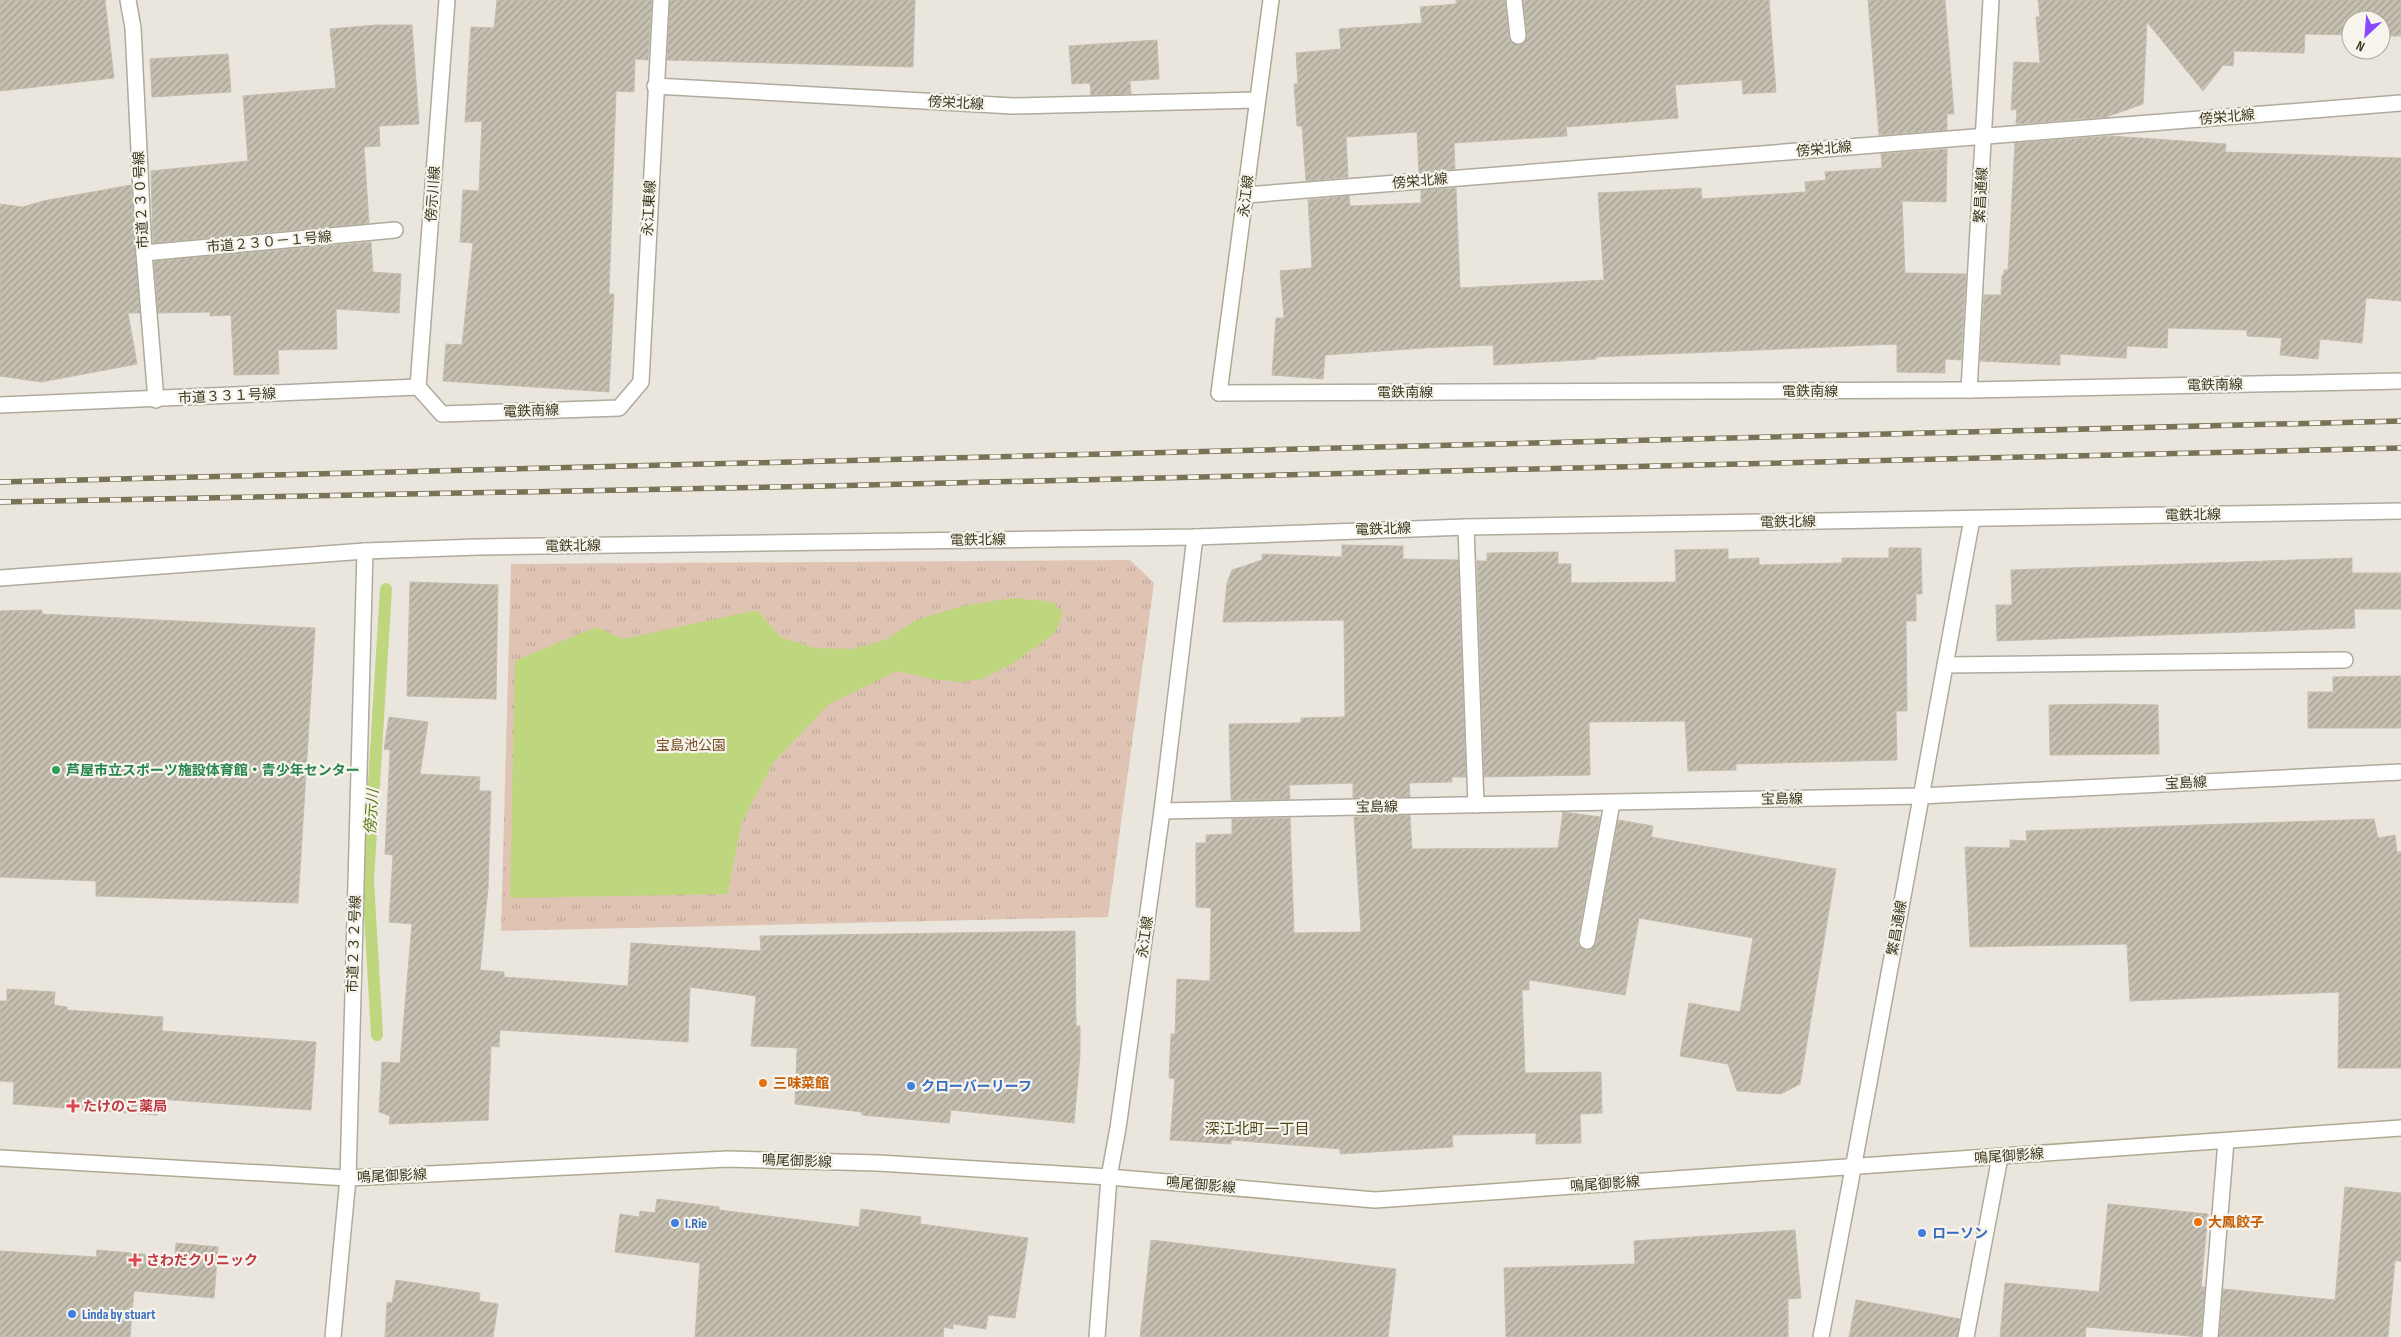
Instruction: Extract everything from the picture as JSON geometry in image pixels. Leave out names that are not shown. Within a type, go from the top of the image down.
[{"type":"street","name":"市道２３０号線","points":[[128,0],[133,28],[144,253],[156,400]]},
{"type":"street","name":"傍示川線","points":[[418,387],[447,0]]},
{"type":"street","name":"永江東線","points":[[619,408],[641,382],[661,0]]},
{"type":"street","name":"永江線","points":[[1219,393],[1271,0]]},
{"type":"street","points":[[1514,0],[1518,36]]},
{"type":"street","name":"繁昌通線","points":[[1969,390],[1991,0]]},
{"type":"street","name":"傍栄北線","points":[[655,86],[1014,106],[1257,100]]},
{"type":"street","name":"傍栄北線","points":[[1246,195],[2401,103]]},
{"type":"street","name":"市道２３０－１号線","points":[[144,253],[394,230]]},
{"type":"street","name":"電鉄南線","points":[[1219,393],[1969,390],[2401,381]]},
{"type":"street","name":"市道３３１号線","points":[[0,405],[156,400],[418,387]]},
{"type":"street","name":"電鉄南線","points":[[418,387],[442,414],[619,408]]},
{"type":"street","name":"電鉄北線","points":[[0,578],[365,551],[1195,537],[1466,527],[2401,511]]},
{"type":"street","name":"繁昌通線","points":[[1821,1337],[1855,1166],[1920,796],[1972,519]]},
{"type":"street","points":[[1466,527],[1476,805]]},
{"type":"street","name":"永江線","points":[[1097,1337],[1109,1178],[1118,1128],[1162,812],[1195,537]]},
{"type":"street","name":"市道２３２号線","points":[[333,1337],[348,1178],[365,551]]},
{"type":"street","points":[[1945,665],[2345,660]]},
{"type":"street","name":"宝島線","points":[[1162,812],[1920,796],[2401,772]]},
{"type":"street","points":[[1587,941],[1612,803]]},
{"type":"street","name":"鳴尾御影線","points":[[0,1158],[348,1178],[728,1158],[878,1163],[1109,1178],[1375,1200],[2401,1128]]},
{"type":"street","points":[[2210,1337],[2226,1141]]},
{"type":"street","points":[[1966,1337],[2000,1157]]},
{"type":"green space","name":"宝島池公園","points":[[1130,560],[1154,583],[1108,917],[501,931],[511,564]]},
{"type":"shaded area","points":[[1013,598],[1052,602],[1063,612],[1055,633],[1012,664],[982,679],[961,682],[931,679],[897,671],[829,704],[773,763],[742,822],[727,894],[510,898],[515,661],[596,627],[623,639],[757,610],[780,637],[815,648],[852,649],[885,640],[916,620],[962,606]]},
{"type":"building","points":[[0,0],[105,0],[114,78],[0,91]]},
{"type":"building","points":[[497,0],[652,0],[648,60],[635,59],[634,92],[616,91],[609,294],[614,294],[609,392],[443,381],[446,344],[462,345],[473,243],[460,242],[463,190],[479,191],[482,121],[465,122],[471,27],[494,28]]},
{"type":"building","points":[[670,0],[915,0],[913,67],[667,60]]},
{"type":"building","points":[[1456,0],[1505,0],[1509,38],[1511,42],[1519,45],[1524,43],[1527,35],[1523,0],[1769,0],[1776,92],[1743,94],[1742,80],[1675,85],[1678,118],[1566,127],[1567,136],[1454,143],[1455,169],[1419,172],[1417,132],[1346,137],[1348,177],[1306,181],[1302,126],[1297,126],[1294,84],[1298,84],[1296,53],[1341,49],[1339,29],[1422,23],[1420,7],[1456,4]]},
{"type":"building","points":[[1868,0],[1945,0],[1954,114],[1947,114],[1947,130],[1879,135]]},
{"type":"building","points":[[2038,0],[2401,0],[2401,36],[2391,36],[2391,10],[2341,10],[2341,35],[2305,34],[2304,53],[2234,51],[2233,66],[2223,65],[2203,91],[2147,22],[2143,104],[2106,117],[2016,124],[2017,109],[2011,110],[2014,62],[2040,63],[2036,17],[2040,17]]},
{"type":"building","points":[[376,25],[412,25],[419,124],[379,126],[380,146],[364,147],[369,223],[153,243],[151,171],[248,161],[243,96],[336,88],[330,29]]},
{"type":"building","points":[[1157,40],[1159,79],[1130,81],[1131,94],[1091,95],[1090,83],[1072,84],[1069,46]]},
{"type":"building","points":[[228,54],[231,92],[152,97],[150,59]]},
{"type":"building","points":[[2111,136],[2226,144],[2225,152],[2401,158],[2401,301],[2366,298],[2362,343],[2320,339],[2318,359],[2280,355],[2282,338],[2247,336],[2247,330],[2168,328],[2167,348],[2127,346],[2126,358],[2060,354],[2060,365],[1980,361],[1984,295],[2001,295],[2002,275],[2004,275],[2004,270],[2008,270],[2015,143]]},
{"type":"building","points":[[1947,149],[1946,202],[1902,201],[1905,273],[1966,274],[1961,360],[1945,359],[1945,373],[1897,372],[1897,344],[1596,357],[1596,359],[1494,365],[1493,345],[1325,355],[1323,379],[1272,375],[1276,318],[1284,318],[1280,271],[1312,268],[1308,200],[1349,196],[1350,206],[1421,203],[1421,190],[1456,188],[1460,288],[1604,280],[1598,193],[1701,188],[1702,199],[1806,192],[1805,182],[1826,180],[1825,172],[1882,168],[1881,154]]},
{"type":"building","points":[[131,185],[140,313],[128,313],[137,364],[41,382],[0,376],[0,204],[23,207],[43,201]]},
{"type":"building","points":[[371,242],[373,272],[401,274],[399,313],[336,309],[337,349],[278,350],[279,374],[234,375],[231,315],[210,316],[210,312],[158,313],[154,261]]},
{"type":"building","points":[[1342,545],[1403,546],[1403,559],[1458,560],[1466,777],[1452,777],[1452,782],[1409,783],[1410,797],[1353,798],[1353,783],[1289,785],[1290,799],[1231,800],[1229,724],[1301,723],[1301,718],[1345,717],[1344,620],[1223,622],[1227,583],[1232,570],[1262,560],[1262,554],[1342,557]]},
{"type":"building","points":[[1889,548],[1921,548],[1922,594],[1916,594],[1916,621],[1906,621],[1907,711],[1896,711],[1897,760],[1736,764],[1736,770],[1688,771],[1685,721],[1589,722],[1590,775],[1484,777],[1477,561],[1487,561],[1487,553],[1558,552],[1558,564],[1571,564],[1571,583],[1676,582],[1675,550],[1728,549],[1728,559],[1759,558],[1759,565],[1842,563],[1842,558],[1889,558]]},
{"type":"building","points":[[2352,558],[2352,573],[2401,573],[2401,609],[2354,609],[2355,628],[1997,641],[1996,605],[2012,605],[2011,570]]},
{"type":"building","points":[[410,582],[498,585],[496,699],[407,696]]},
{"type":"building","points":[[42,610],[42,614],[315,628],[298,903],[96,896],[96,881],[0,877],[0,611]]},
{"type":"building","points":[[2401,676],[2401,728],[2308,728],[2308,692],[2333,692],[2333,677]]},
{"type":"building","points":[[2049,705],[2158,705],[2159,754],[2050,755]]},
{"type":"building","points":[[389,717],[428,722],[420,774],[480,777],[479,791],[491,791],[488,888],[480,970],[504,972],[504,977],[628,986],[631,943],[761,951],[760,936],[1075,931],[1076,1026],[1080,1026],[1080,1055],[1074,1123],[951,1110],[949,1123],[862,1115],[862,1112],[795,1104],[797,1048],[751,1046],[756,996],[690,987],[688,1042],[500,1030],[499,1047],[491,1046],[488,1120],[389,1124],[390,1116],[379,1112],[382,1062],[400,1063],[412,924],[389,922],[393,855],[385,854],[390,750],[384,749]]},
{"type":"building","points":[[1563,812],[1600,817],[1578,939],[1578,945],[1585,950],[1591,950],[1596,943],[1618,820],[1653,826],[1651,837],[1836,869],[1800,1084],[1781,1094],[1737,1091],[1728,1064],[1680,1056],[1689,1003],[1740,1012],[1753,938],[1639,918],[1625,995],[1529,980],[1529,990],[1522,990],[1525,1073],[1601,1072],[1602,1113],[1580,1114],[1581,1143],[1536,1144],[1536,1133],[1452,1135],[1453,1147],[1340,1154],[1340,1149],[1231,1140],[1231,1144],[1170,1140],[1175,1079],[1169,1078],[1171,1034],[1175,1034],[1177,979],[1210,981],[1211,908],[1196,907],[1196,843],[1206,843],[1206,835],[1232,834],[1232,819],[1290,818],[1294,933],[1361,932],[1354,817],[1410,815],[1412,849],[1558,848]]},
{"type":"building","points":[[2374,819],[2378,838],[2395,835],[2397,852],[2401,852],[2401,1068],[2338,1068],[2339,992],[2130,1001],[2127,944],[1970,947],[1965,847],[2010,848],[2010,840],[2027,841],[2026,831]]},
{"type":"building","points":[[7,989],[55,992],[54,1005],[67,1007],[67,1010],[163,1017],[162,1031],[316,1042],[311,1110],[158,1099],[157,1115],[13,1104],[14,1082],[0,1081],[0,1001],[7,1001]]},
{"type":"building","points":[[2345,1187],[2401,1193],[2401,1261],[2395,1261],[2388,1337],[2219,1337],[2223,1289],[2335,1300]]},
{"type":"building","points":[[657,1199],[719,1207],[719,1210],[859,1227],[861,1209],[921,1217],[920,1224],[1028,1238],[1015,1318],[988,1315],[986,1329],[953,1324],[953,1329],[944,1327],[943,1337],[695,1337],[700,1263],[615,1252],[620,1214],[639,1217],[640,1211],[655,1213]]},
{"type":"building","points":[[2108,1204],[2208,1214],[2201,1287],[2205,1287],[2201,1337],[2086,1327],[2085,1337],[2000,1337],[2005,1283],[2099,1292]]},
{"type":"building","points":[[1795,1230],[1801,1298],[1788,1299],[1788,1337],[1506,1337],[1504,1268],[1635,1264],[1634,1241]]},
{"type":"building","points":[[1151,1240],[1396,1269],[1388,1337],[1140,1337]]},
{"type":"building","points":[[176,1243],[218,1247],[214,1298],[134,1291],[130,1337],[0,1337],[0,1251],[96,1257],[97,1250],[175,1257]]},
{"type":"building","points":[[396,1280],[480,1293],[479,1301],[498,1304],[493,1337],[385,1337],[387,1302],[392,1303]]},
{"type":"building","points":[[1856,1300],[1960,1319],[1957,1337],[1849,1337]]},
{"type":"waterway","name":"傍示川","points":[[377,1035],[368,880],[386,589]]},
{"type":"railway","points":[[0,482],[2401,421]]},
{"type":"railway","points":[[0,502],[826,486],[2401,448]]},
{"type":"place","name":"芦屋市立スポーツ施設体育館・青少年センター","points":[[56,770]]},
{"type":"place","name":"三味菜館","points":[[763,1083]]},
{"type":"place","name":"クローバーリーフ","points":[[911,1086]]},
{"type":"place","name":"たけのこ薬局","points":[[73,1106]]},
{"type":"place","name":"大鳳餃子","points":[[2198,1222]]},
{"type":"place","name":"I.Rie","points":[[675,1223]]},
{"type":"place","name":"ローソン","points":[[1922,1233]]},
{"type":"place","name":"さわだクリニック","points":[[135,1260]]},
{"type":"place","name":"Linda by stuart","points":[[72,1314]]},
{"type":"district","name":"深江北町一丁目","points":[[1257,1129]]}]
